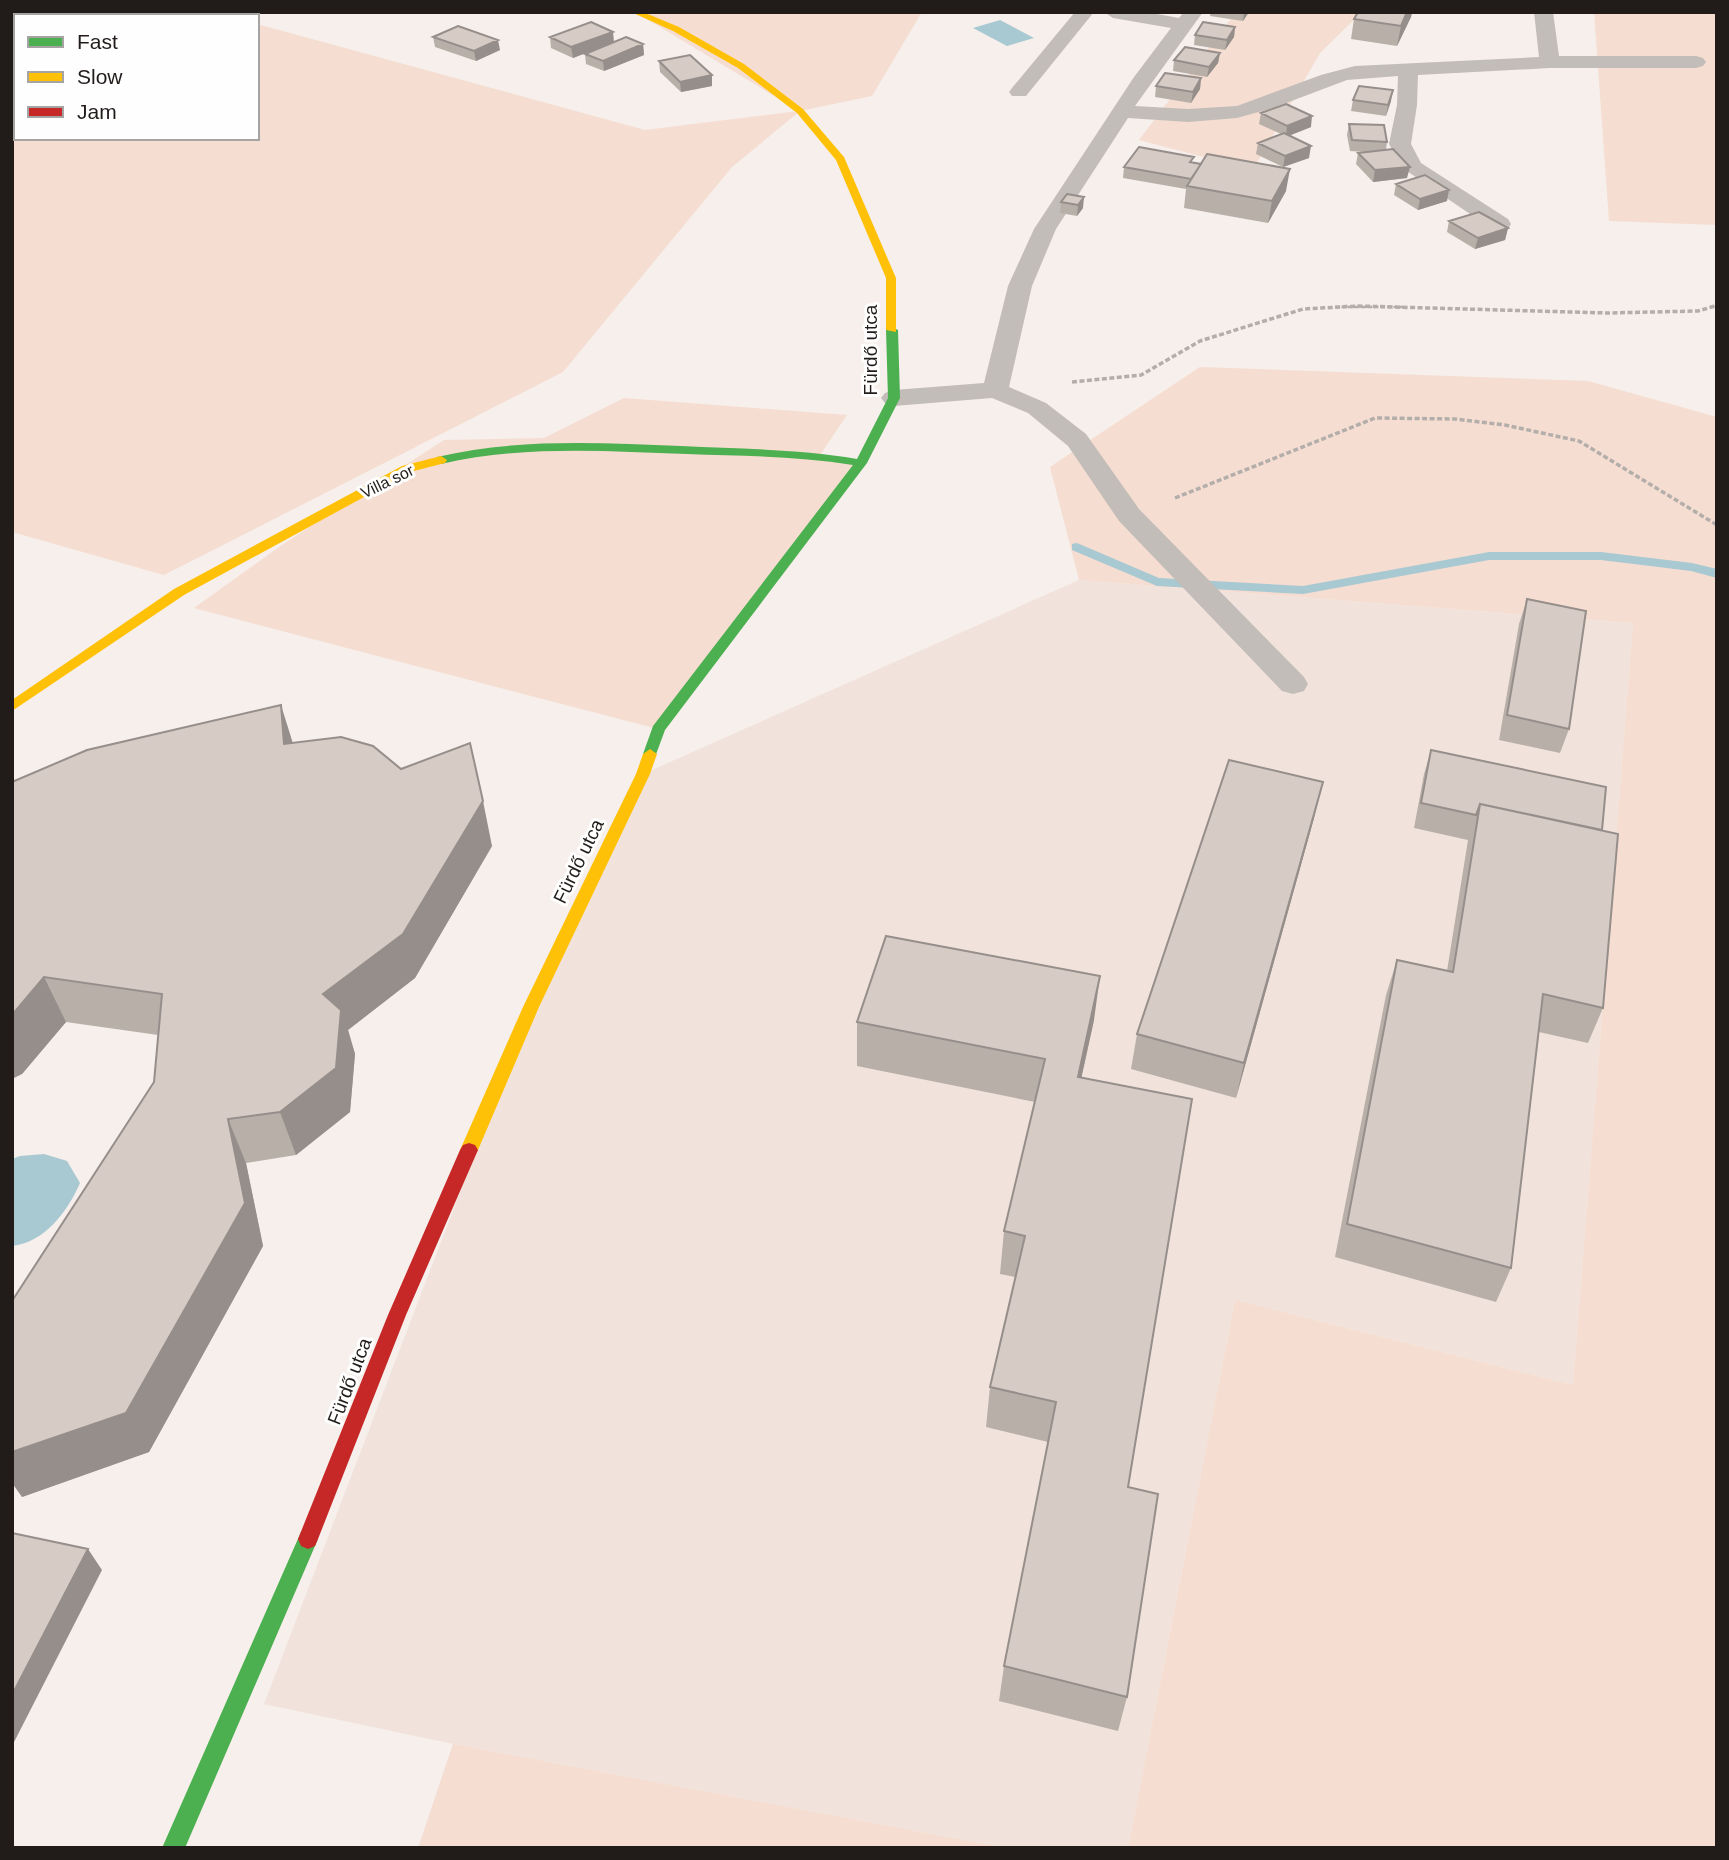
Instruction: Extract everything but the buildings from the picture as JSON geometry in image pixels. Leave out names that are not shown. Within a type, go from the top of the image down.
[{"type":"street","name":"Fürdő utca","points":[[173,1848],[314,1527],[397,1315],[531,1007],[643,774],[658,729],[861,463],[894,398],[891,278],[841,159],[800,111],[741,66],[676,29],[635,12]]},
{"type":"street","name":"Villa sor","points":[[12,706],[179,592],[406,469],[463,454],[521,447],[579,446],[820,455],[861,463]]},
{"type":"lane","points":[[1019,92],[1085,12]]},
{"type":"lane","points":[[1113,12],[1189,18]]},
{"type":"lane","points":[[1542,12],[1550,62]]},
{"type":"lane","points":[[995,390],[1020,286],[1045,229],[1144,77],[1189,18]]},
{"type":"lane","points":[[1124,111],[1186,117],[1224,114],[1254,108],[1329,77],[1408,69],[1550,62],[1696,62]]},
{"type":"lane","points":[[1408,69],[1407,105],[1401,144],[1412,167],[1500,224]]},
{"type":"lane","points":[[894,398],[995,390],[1037,408],[1077,440],[1129,514],[1293,684]]},
{"type":"path","points":[[995,390],[1141,375],[1200,341],[1303,309],[1358,306],[1607,313],[1698,311],[1717,305]]},
{"type":"path","points":[[1129,514],[1206,487],[1352,425],[1375,418],[1455,419],[1505,425],[1579,441],[1717,525]]},
{"type":"shaded area","points":[[12,12],[219,14],[14,14],[14,140],[259,140],[259,25],[645,130],[799,111],[635,12],[922,12],[872,96],[800,111],[732,167],[563,372],[164,575],[12,532]]},
{"type":"shaded area","points":[[1236,12],[1362,12],[1320,53],[1253,170],[1139,140]]},
{"type":"shaded area","points":[[1594,12],[1717,12],[1717,225],[1609,221]]},
{"type":"shaded area","points":[[1200,367],[1588,381],[1717,417],[1717,1848],[1128,1848],[1235,1300],[1573,1385],[1633,623],[1079,580],[1050,467]]},
{"type":"shaded area","points":[[624,398],[847,415],[820,455],[861,463],[658,729],[194,608],[282,545],[444,440],[544,438]]},
{"type":"shaded area","points":[[1079,580],[1633,623],[1573,1385],[1235,1300],[1128,1848],[1007,1848],[453,1744],[264,1704],[531,1007],[643,774]]},
{"type":"shaded area","points":[[453,1744],[1007,1848],[418,1848]]},
{"type":"water","points":[[1000,20],[1034,38],[1007,46],[973,28]]},
{"type":"water","points":[[44,1154],[67,1161],[80,1183],[54,1224],[34,1239],[12,1246],[12,1159]]},
{"type":"waterway","points":[[1077,547],[1157,582],[1303,590],[1489,556],[1601,556],[1692,567],[1717,574]]},
{"type":"traffic: fast","points":[[650,754],[658,729],[861,463],[894,398],[892,330]]},
{"type":"traffic: fast","points":[[441,460],[501,449],[562,446],[773,453],[861,463]]},
{"type":"traffic: fast","points":[[173,1848],[308,1539]]},
{"type":"traffic: slow","points":[[635,12],[676,29],[741,66],[800,111],[841,159],[891,278],[892,330]]},
{"type":"traffic: slow","points":[[12,707],[179,592],[406,469],[441,460]]},
{"type":"traffic: slow","points":[[469,1150],[531,1007],[643,774],[650,754]]},
{"type":"traffic: jam","points":[[308,1539],[397,1315],[469,1150]]}]
